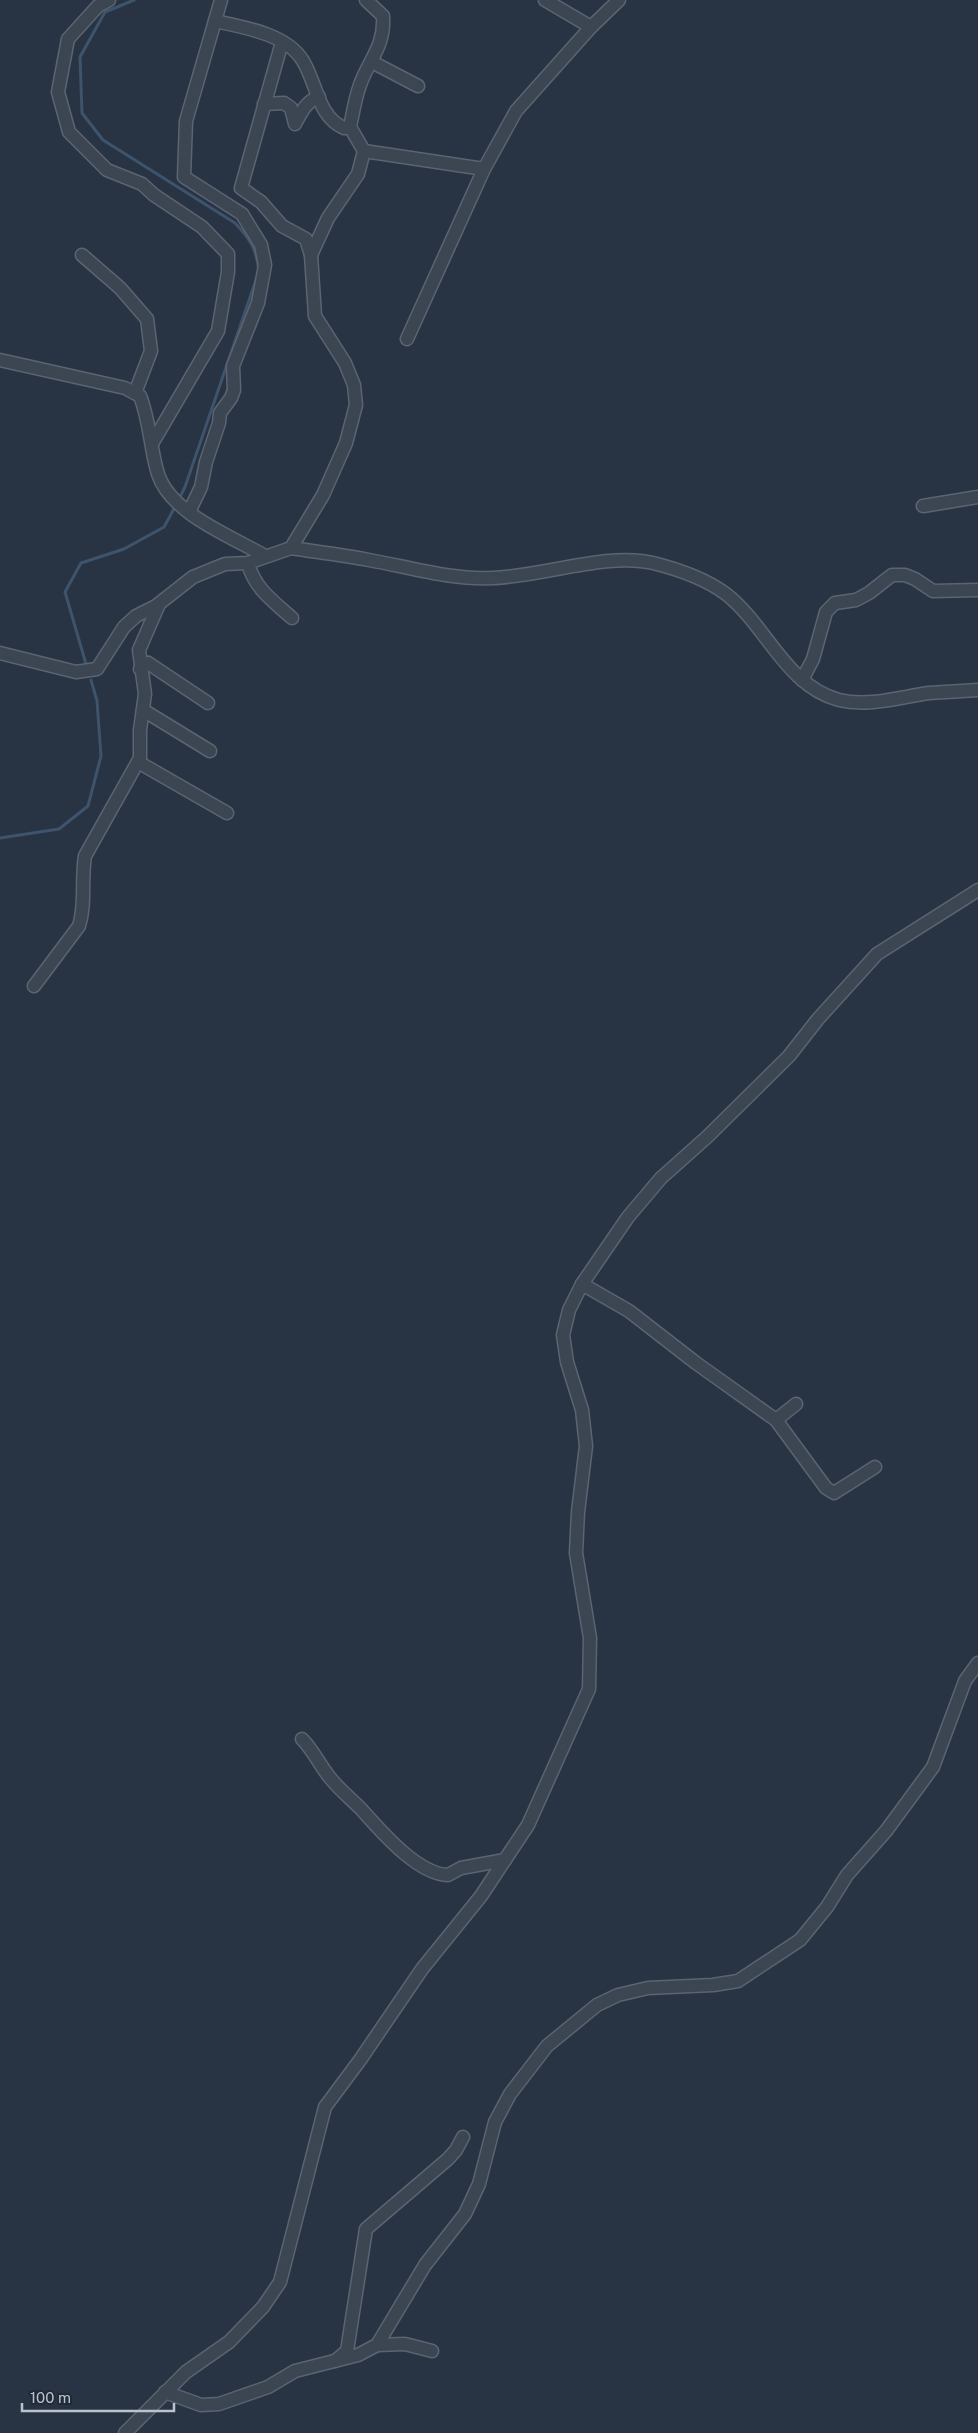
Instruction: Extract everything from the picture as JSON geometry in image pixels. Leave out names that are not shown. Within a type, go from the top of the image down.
[{"type":"street","points":[[109,0],[98,6],[68,38],[58,92],[69,132],[107,170],[142,184],[154,195],[202,227],[228,254],[228,272],[218,331],[153,442]]},
{"type":"street","points":[[186,509],[201,487],[206,462],[219,424],[220,413],[231,398],[234,390],[232,366],[258,303],[265,265],[261,245],[242,214],[184,176],[186,121],[221,0]]},
{"type":"street","points":[[311,255],[328,218],[358,174],[364,152],[350,127],[360,84],[372,62],[384,31],[383,16],[366,0]]},
{"type":"street","points":[[545,0],[591,27]]},
{"type":"street","points":[[406,340],[484,169],[516,111],[591,27],[619,0]]},
{"type":"street","points":[[214,21],[258,31],[282,42],[303,60],[327,116],[337,125],[344,128],[350,127]]},
{"type":"street","points":[[282,42],[241,188],[261,202],[282,226],[306,240],[311,255],[315,316],[346,362],[354,385],[356,405],[346,443],[323,495],[291,548]]},
{"type":"street","points":[[372,62],[418,86]]},
{"type":"street","points":[[264,104],[284,103],[291,108],[295,124],[303,109],[312,100],[319,97]]},
{"type":"street","points":[[364,152],[484,169]]},
{"type":"street","points":[[82,255],[120,288],[147,319],[151,351],[135,394]]},
{"type":"street","points":[[0,360],[125,388],[140,396],[145,408],[153,442],[158,473],[165,489],[202,521],[265,556]]},
{"type":"street","points":[[923,506],[978,497]]},
{"type":"street","points":[[0,653],[76,672],[97,669],[124,627],[136,616],[159,604],[193,577],[225,564],[248,563],[291,548],[369,560],[427,572],[491,579],[614,561],[651,563],[689,575],[725,594],[753,620],[786,664],[816,692],[841,700],[872,702],[930,693],[978,690]]},
{"type":"street","points":[[248,563],[251,576],[258,587],[292,618]]},
{"type":"street","points":[[802,680],[813,659],[826,612],[835,603],[856,600],[869,593],[892,574],[905,575],[915,579],[933,591],[978,590]]},
{"type":"street","points":[[34,986],[79,926],[83,914],[82,870],[85,856],[138,762],[145,694],[140,669],[139,650],[142,639],[159,604]]},
{"type":"street","points":[[140,669],[148,662],[208,703]]},
{"type":"street","points":[[143,710],[210,751]]},
{"type":"street","points":[[138,762],[227,813]]},
{"type":"street","points":[[125,2433],[186,2372],[229,2342],[263,2307],[280,2282],[325,2107],[422,1969],[481,1896],[528,1825],[589,1689],[590,1638],[576,1553],[578,1512],[586,1446],[582,1410],[567,1362],[563,1335],[569,1310],[582,1284],[628,1217],[661,1178],[707,1137],[789,1056],[818,1019],[877,954],[978,890]]},
{"type":"street","points":[[582,1284],[629,1311],[696,1364],[776,1420],[826,1488],[834,1494],[875,1467]]},
{"type":"street","points":[[776,1420],[796,1404]]},
{"type":"street","points":[[377,2345],[426,2265],[465,2214],[479,2184],[495,2122],[510,2094],[547,2046],[597,2005],[618,1995],[648,1988],[704,1986],[738,1981],[800,1940],[826,1907],[846,1875],[886,1831],[933,1767],[965,1680],[978,1663]]},
{"type":"street","points":[[302,1739],[320,1761],[330,1778],[378,1829],[417,1862],[431,1870],[448,1875],[461,1868],[505,1860]]},
{"type":"street","points":[[334,2363],[347,2351],[366,2229],[448,2159],[456,2150],[463,2137]]},
{"type":"street","points":[[165,2392],[201,2405],[219,2404],[268,2387],[294,2371],[334,2363],[358,2355],[377,2345],[405,2344],[432,2351]]},
{"type":"waterway","points":[[134,0],[105,12],[80,57],[82,113],[103,140],[235,223],[252,245],[259,271],[185,487],[179,499]]},
{"type":"waterway","points":[[86,664],[65,592],[81,563],[124,549],[164,527],[176,505]]},
{"type":"waterway","points":[[0,838],[59,829],[88,806],[101,756],[97,701],[91,680]]}]
